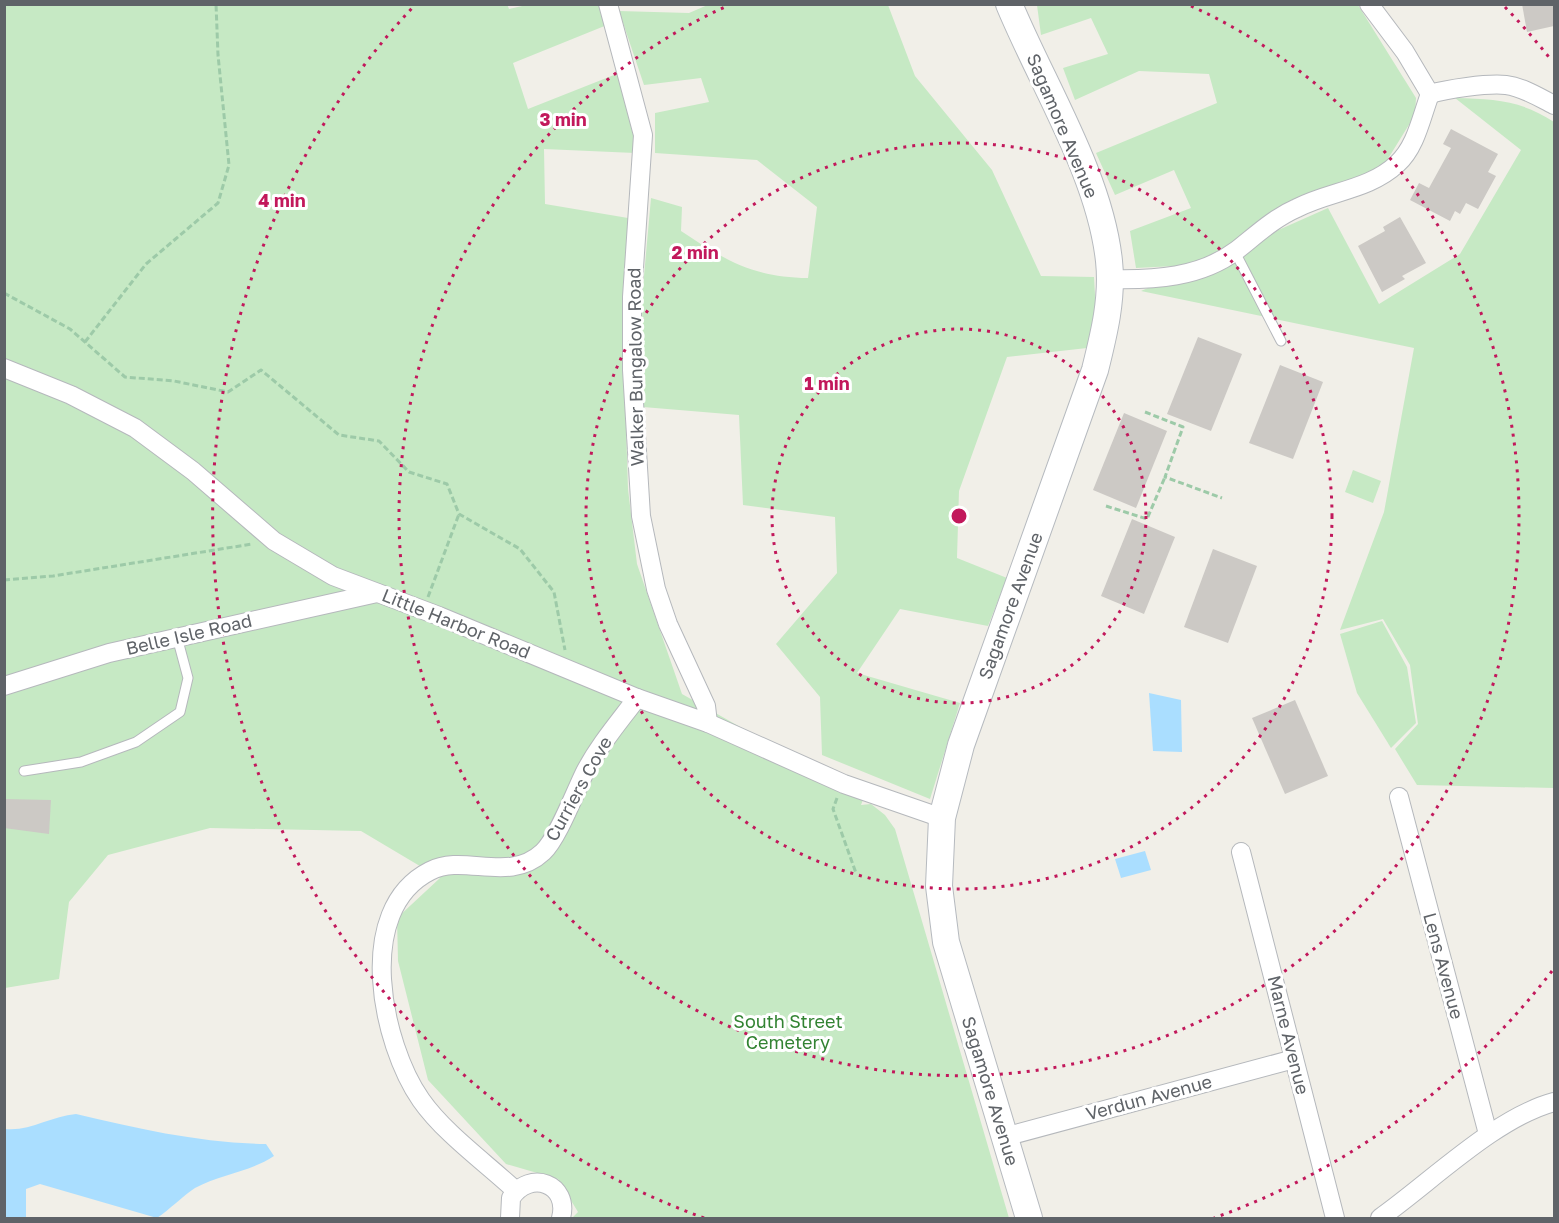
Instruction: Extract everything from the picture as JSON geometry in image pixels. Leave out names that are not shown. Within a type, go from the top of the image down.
[{"type":"main road","name":"Sagamore Avenue","points":[[1009,4],[1093,194],[1104,230],[1110,279],[1104,333],[1095,370],[961,745],[942,818],[939,886],[946,942],[1029,1218]]},
{"type":"street","name":"Walker Bungalow Road","points":[[608,4],[643,135],[632,297],[633,390],[641,516],[656,589],[668,624],[706,706],[708,723]]},
{"type":"street","points":[[1369,4],[1405,52],[1430,94]]},
{"type":"street","points":[[1430,94],[1444,90],[1506,85],[1531,93],[1554,105]]},
{"type":"street","points":[[1110,279],[1155,280],[1196,271],[1235,252],[1272,222],[1297,207],[1377,179],[1397,164],[1411,148],[1430,94]]},
{"type":"street","name":"Little Harbor Road","points":[[4,368],[71,395],[135,428],[193,471],[274,541],[323,570],[637,698],[708,723],[844,783],[942,818]]},
{"type":"street","name":"Belle Isle Road","points":[[4,686],[109,653],[377,593]]},
{"type":"street","name":"Curriers Cove","points":[[516,1191],[435,1116],[422,1100],[397,1057],[386,1003],[381,953],[389,915],[410,886],[430,870],[458,866],[488,869],[522,865],[544,851],[604,740],[637,698]]},
{"type":"street","name":"Lens Avenue","points":[[1399,797],[1488,1134]]},
{"type":"street","name":"Marne Avenue","points":[[1241,852],[1335,1218]]},
{"type":"street","name":"Verdun Avenue","points":[[1004,1137],[1294,1059]]},
{"type":"street","points":[[1380,1218],[1425,1187],[1488,1134],[1554,1102]]},
{"type":"street","points":[[510,1218],[508,1207],[516,1191],[532,1182],[549,1186],[561,1199],[561,1218]]},
{"type":"lane","points":[[1235,252],[1281,341]]},
{"type":"lane","points":[[24,771],[81,762],[136,742],[180,712],[188,678],[177,637]]},
{"type":"path","points":[[85,342],[146,264],[218,203],[229,165],[218,55],[216,4]]},
{"type":"path","points":[[4,293],[70,329],[125,377],[174,381],[228,392],[261,370],[339,435],[379,441],[409,472],[447,484],[459,514],[520,549],[554,592],[569,669]]},
{"type":"path","points":[[1106,506],[1147,519],[1165,477],[1183,427],[1145,412]]},
{"type":"path","points":[[1165,477],[1222,498]]},
{"type":"path","points":[[423,610],[459,514]]},
{"type":"path","points":[[4,580],[53,576],[274,541]]},
{"type":"path","points":[[844,783],[833,809],[856,873]]},
{"type":"green space","name":"South Street Cemetery","points":[[507,4],[509,9],[531,4],[600,5],[607,25],[513,63],[528,109],[619,73],[634,119],[635,153],[544,149],[545,204],[628,218],[624,367],[628,489],[637,564],[682,694],[864,797],[861,805],[871,804],[885,815],[895,829],[1009,1218],[572,1218],[578,1212],[558,1179],[506,1164],[428,1080],[398,961],[397,918],[440,878],[361,831],[210,828],[108,855],[69,902],[59,979],[5,988],[5,5]]},
{"type":"green space","points":[[710,4],[888,5],[915,76],[992,170],[1041,276],[1094,277],[1096,312],[1087,348],[1007,357],[959,491],[957,558],[1007,578],[988,626],[900,609],[857,673],[960,703],[930,799],[822,755],[820,697],[776,644],[837,573],[835,517],[743,505],[739,415],[643,407],[642,298],[651,198],[682,207],[681,231],[726,259],[756,271],[808,278],[817,207],[757,160],[655,153],[655,113],[709,102],[701,78],[644,85],[619,11],[689,13]]},
{"type":"green space","points":[[1037,5],[1358,5],[1416,98],[1415,115],[1381,170],[1248,233],[1194,265],[1136,268],[1130,231],[1191,208],[1174,170],[1115,195],[1096,153],[1217,103],[1209,74],[1139,71],[1075,100],[1063,68],[1108,54],[1091,18],[1041,35]]},
{"type":"green space","points":[[1455,98],[1507,102],[1530,109],[1554,122],[1554,788],[1417,785],[1395,749],[1418,724],[1410,665],[1383,619],[1340,630],[1384,512],[1414,348],[1141,291],[1328,208],[1379,304],[1460,254],[1521,150]]},
{"type":"green space","points":[[1353,470],[1381,481],[1373,503],[1345,492]]},
{"type":"green space","points":[[1382,621],[1407,667],[1416,723],[1391,748],[1357,693],[1340,634]]},
{"type":"water","points":[[1149,693],[1181,700],[1182,752],[1153,751]]},
{"type":"water","points":[[1145,851],[1151,870],[1121,878],[1115,859]]},
{"type":"water","points":[[76,1114],[194,1138],[266,1144],[274,1156],[255,1166],[195,1188],[157,1218],[40,1184],[26,1189],[26,1218],[5,1218],[5,1129],[23,1128]]},
{"type":"building","points":[[1522,4],[1554,4],[1554,26],[1527,32]]},
{"type":"building","points":[[1451,129],[1498,154],[1488,172],[1496,176],[1478,209],[1466,203],[1460,214],[1455,211],[1450,221],[1410,200],[1419,183],[1429,188],[1451,148],[1443,144]]},
{"type":"building","points":[[1400,217],[1426,263],[1402,276],[1405,279],[1382,292],[1358,246],[1385,231],[1383,227]]},
{"type":"building","points":[[1198,337],[1242,354],[1211,431],[1167,414]]},
{"type":"building","points":[[1280,365],[1323,382],[1293,459],[1249,443]]},
{"type":"building","points":[[1124,413],[1167,431],[1136,508],[1093,490]]},
{"type":"building","points":[[1132,519],[1175,537],[1144,614],[1101,596]]},
{"type":"building","points":[[1213,549],[1257,566],[1228,643],[1184,627]]},
{"type":"building","points":[[1295,700],[1328,776],[1285,794],[1252,718]]},
{"type":"building","points":[[4,799],[51,800],[49,834],[4,828]]}]
